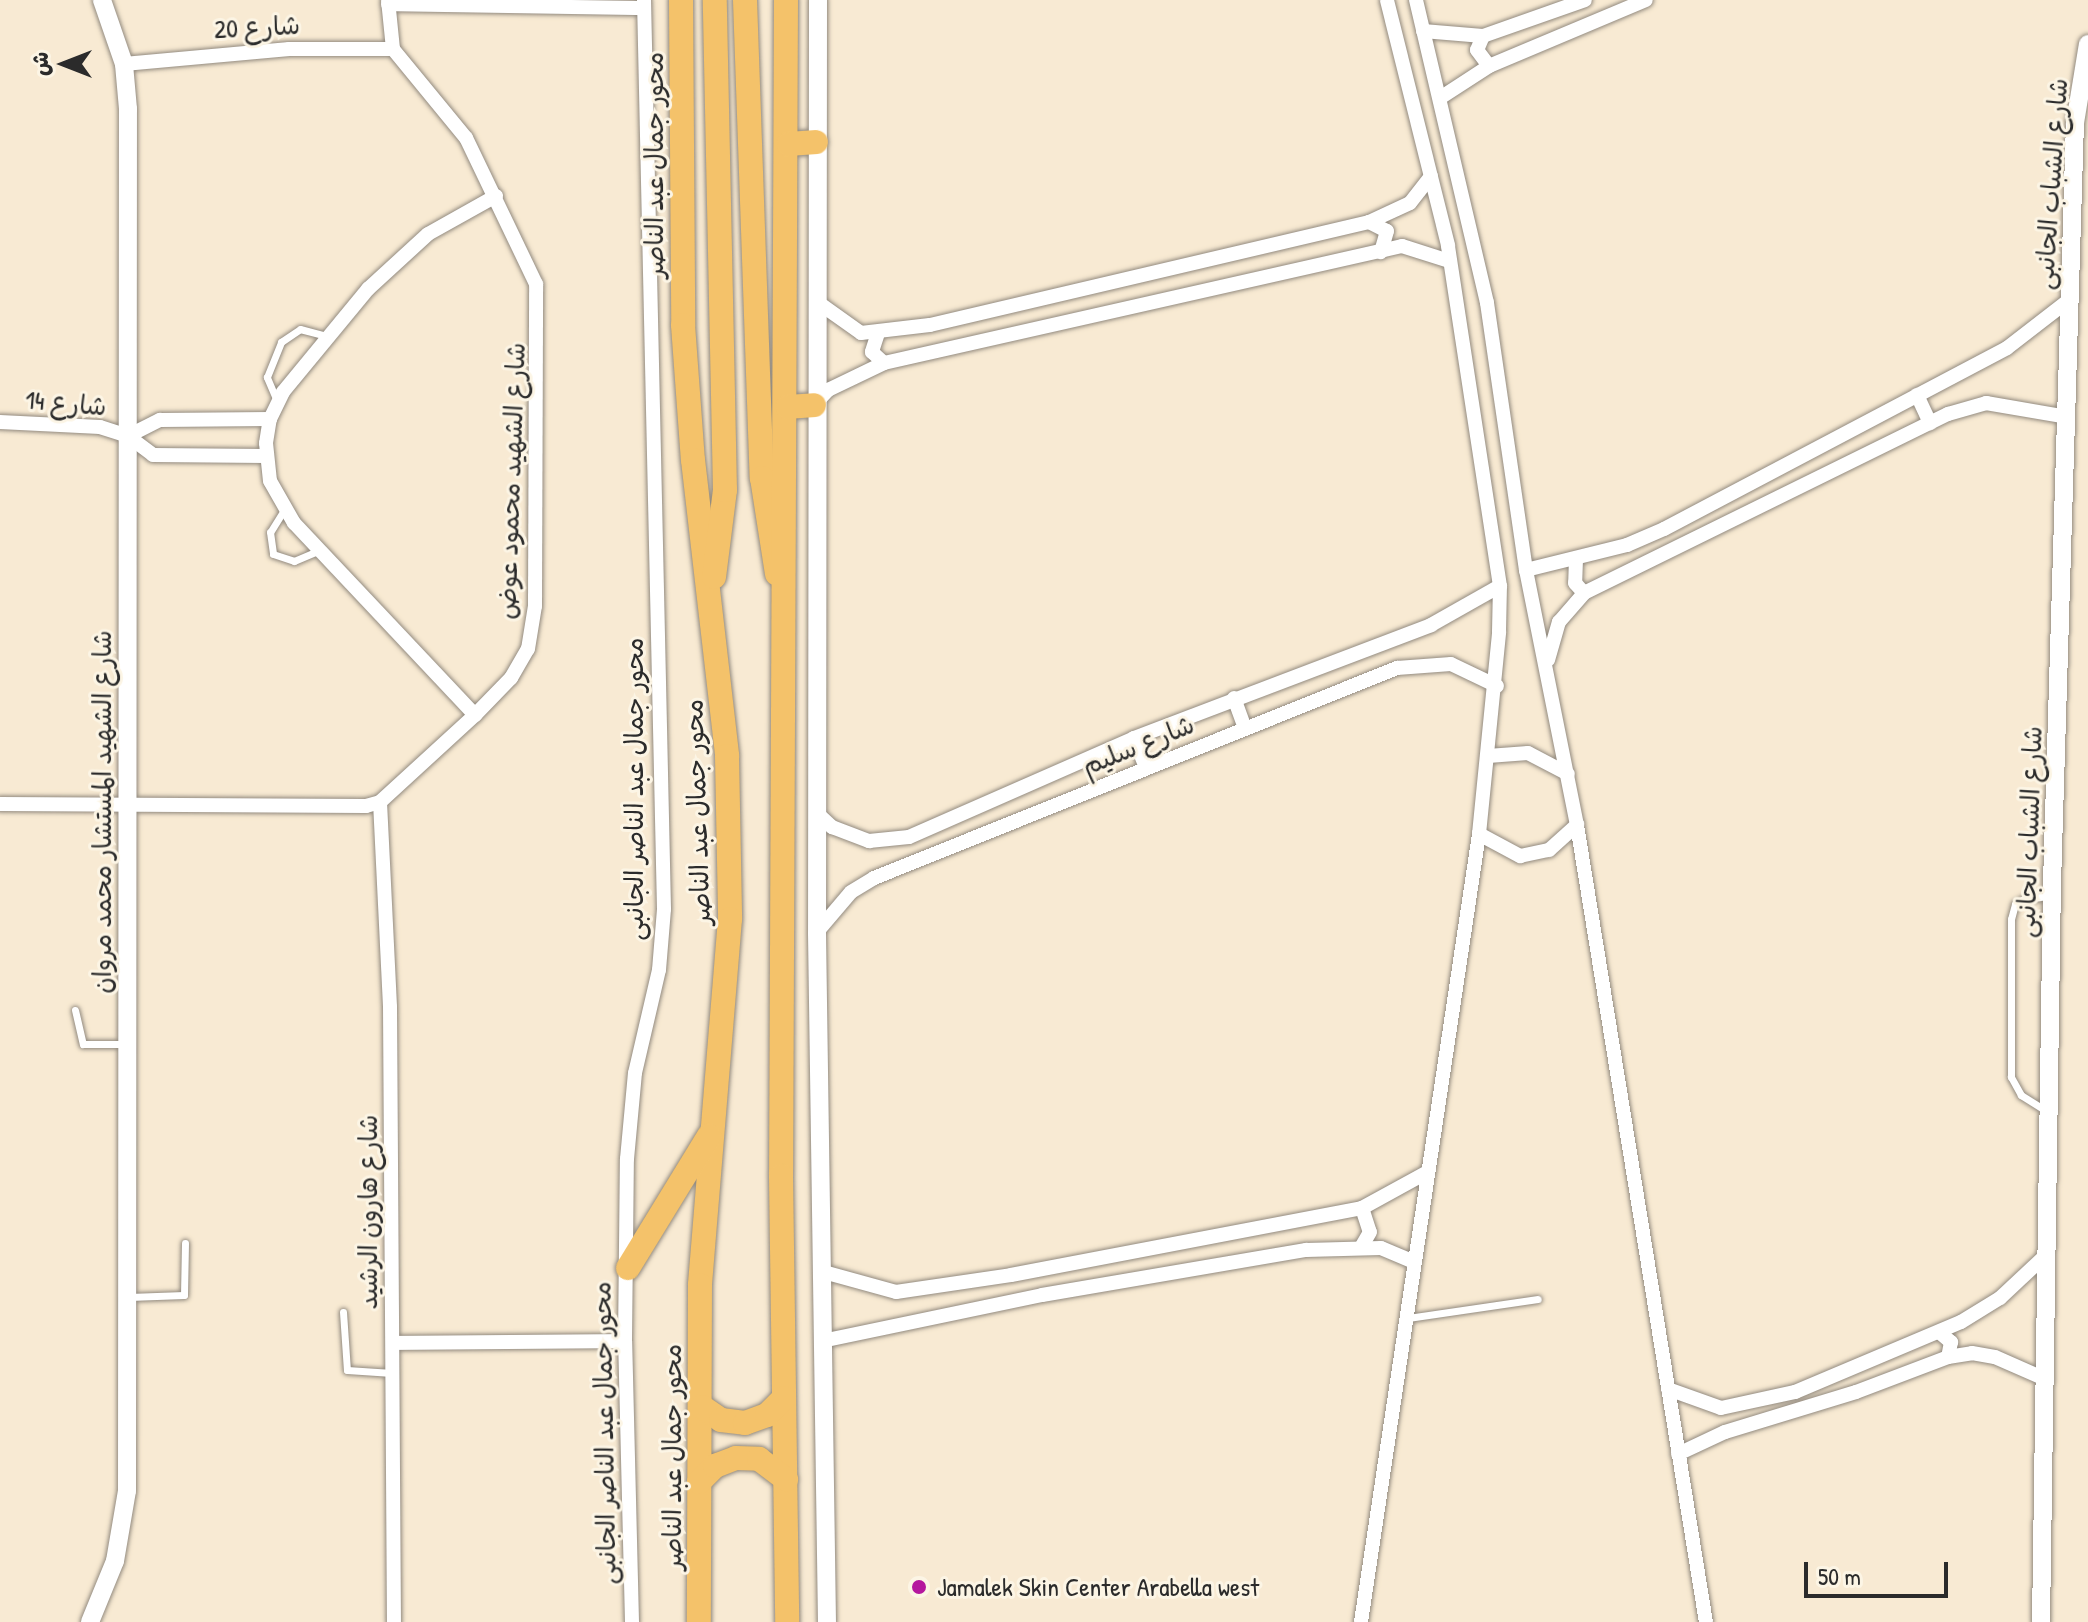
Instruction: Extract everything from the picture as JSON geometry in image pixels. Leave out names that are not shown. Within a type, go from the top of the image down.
[{"type":"main road","name":"محور جمال عبد الناصر","points":[[681,0],[683,325],[693,460],[727,756],[730,919],[700,1285],[699,1622]]},
{"type":"main road","points":[[710,594],[725,490],[715,0]]},
{"type":"main road","points":[[745,0],[762,478],[787,611]]},
{"type":"main road","points":[[786,0],[789,144],[784,1398],[787,1622]]},
{"type":"main road","points":[[789,144],[816,142]]},
{"type":"main road","points":[[788,407],[814,405]]},
{"type":"main road","points":[[628,1268],[713,1130]]},
{"type":"main road","points":[[702,1407],[721,1420],[745,1423],[767,1415],[784,1398]]},
{"type":"main road","points":[[699,1482],[715,1466],[736,1458],[759,1459],[786,1479]]},
{"type":"street","name":"شارع الشهيد المستشار محمد مروان","points":[[90,1622],[112,1573],[123,1526],[127,1297],[128,436],[124,64],[102,0]]},
{"type":"street","points":[[1361,1622],[1479,834],[1497,686],[1500,586],[1449,261],[1387,0]]},
{"type":"street","points":[[1416,0],[1487,303],[1526,570],[1577,825],[1706,1622]]},
{"type":"street","points":[[1423,31],[1483,36],[1585,0]]},
{"type":"street","points":[[1440,98],[1489,66],[1646,0]]},
{"type":"street","points":[[819,1],[814,405],[820,1271],[827,1622]]},
{"type":"street","points":[[393,49],[388,2],[644,4]]},
{"type":"street","name":"محور جمال عبد الناصر الجانبى","points":[[632,1622],[625,1341],[630,1116],[659,970],[664,909],[644,4]]},
{"type":"street","points":[[1483,36],[1477,50],[1489,66]]},
{"type":"street","name":"شارع الشباب الجانبى","points":[[2041,1622],[2052,896],[2069,300],[2075,123],[2088,44]]},
{"type":"street","name":"شارع 20","points":[[124,64],[289,49],[393,49]]},
{"type":"street","name":"شارع الشهيد محمود عوض","points":[[380,802],[511,678],[528,649],[535,606],[538,305],[529,266],[496,196],[451,116],[393,49]]},
{"type":"street","points":[[816,301],[861,333],[878,333],[1369,222],[1410,203],[1431,176]]},
{"type":"street","points":[[475,715],[317,551],[284,510],[266,456],[270,419],[277,401],[326,336],[428,234],[496,196]]},
{"type":"street","points":[[1369,222],[1387,231],[1381,252]]},
{"type":"street","points":[[814,405],[828,390],[884,363],[1381,252],[1414,248],[1449,261]]},
{"type":"street","points":[[1526,570],[1576,559],[1664,529],[2025,338],[2069,300]]},
{"type":"street","points":[[878,333],[872,352],[884,363]]},
{"type":"street","points":[[1917,395],[1930,423]]},
{"type":"street","points":[[1547,664],[1559,622],[1584,593],[1930,423],[1986,403],[2067,417]]},
{"type":"street","points":[[128,436],[160,420],[270,419]]},
{"type":"street","name":"شارع 14","points":[[0,422],[85,425],[128,436],[153,455],[266,456]]},
{"type":"street","points":[[1576,559],[1575,583],[1584,593]]},
{"type":"street","name":"شارع سليم","points":[[817,813],[850,836],[889,841],[1009,794],[1134,738],[1234,698],[1431,625],[1500,586]]},
{"type":"street","name":"شارع سليم","points":[[817,933],[851,892],[874,878],[1245,728],[1417,664],[1451,664],[1497,686]]},
{"type":"street","points":[[1234,698],[1245,728]]},
{"type":"street","points":[[1134,738],[1146,768]]},
{"type":"street","points":[[1488,756],[1528,753],[1568,774]]},
{"type":"street","points":[[1009,794],[1019,818]]},
{"type":"street","points":[[0,804],[366,806],[380,802]]},
{"type":"street","name":"شارع هارون الرشيد","points":[[380,802],[390,1007],[394,1622]]},
{"type":"street","points":[[1479,834],[1520,856],[1549,850],[1577,825]]},
{"type":"street","points":[[820,1271],[896,1292],[1011,1275],[1362,1208],[1426,1173]]},
{"type":"street","points":[[1362,1208],[1370,1232],[1362,1246]]},
{"type":"street","points":[[822,1341],[1015,1300],[1233,1261],[1362,1246],[1414,1262]]},
{"type":"street","points":[[1668,1389],[1721,1408],[1795,1392],[1939,1332],[2000,1298],[2047,1254]]},
{"type":"street","points":[[1011,1275],[1015,1300]]},
{"type":"street","points":[[1939,1332],[1950,1336],[1948,1357]]},
{"type":"street","points":[[393,1343],[625,1341]]},
{"type":"street","points":[[1678,1454],[1725,1432],[1856,1392],[1948,1357],[1972,1353],[1995,1357],[2045,1379]]},
{"type":"street","points":[[1721,1408],[1717,1423],[1725,1432]]},
{"type":"lane","points":[[277,401],[267,377],[281,342],[300,329],[326,336]]},
{"type":"lane","points":[[284,510],[270,532],[273,554],[294,561],[317,551]]},
{"type":"lane","points":[[2048,1112],[2021,1095],[2011,1077],[2011,919],[2015,904],[2024,899],[2052,896]]},
{"type":"lane","points":[[75,1010],[83,1044],[127,1044]]},
{"type":"lane","points":[[127,1297],[184,1295],[185,1243]]},
{"type":"lane","points":[[1406,1318],[1538,1299]]},
{"type":"lane","points":[[343,1312],[347,1370],[392,1373]]},
{"type":"place","name":"Jamalek Skin Center Arabella west","points":[[919,1587]]}]
